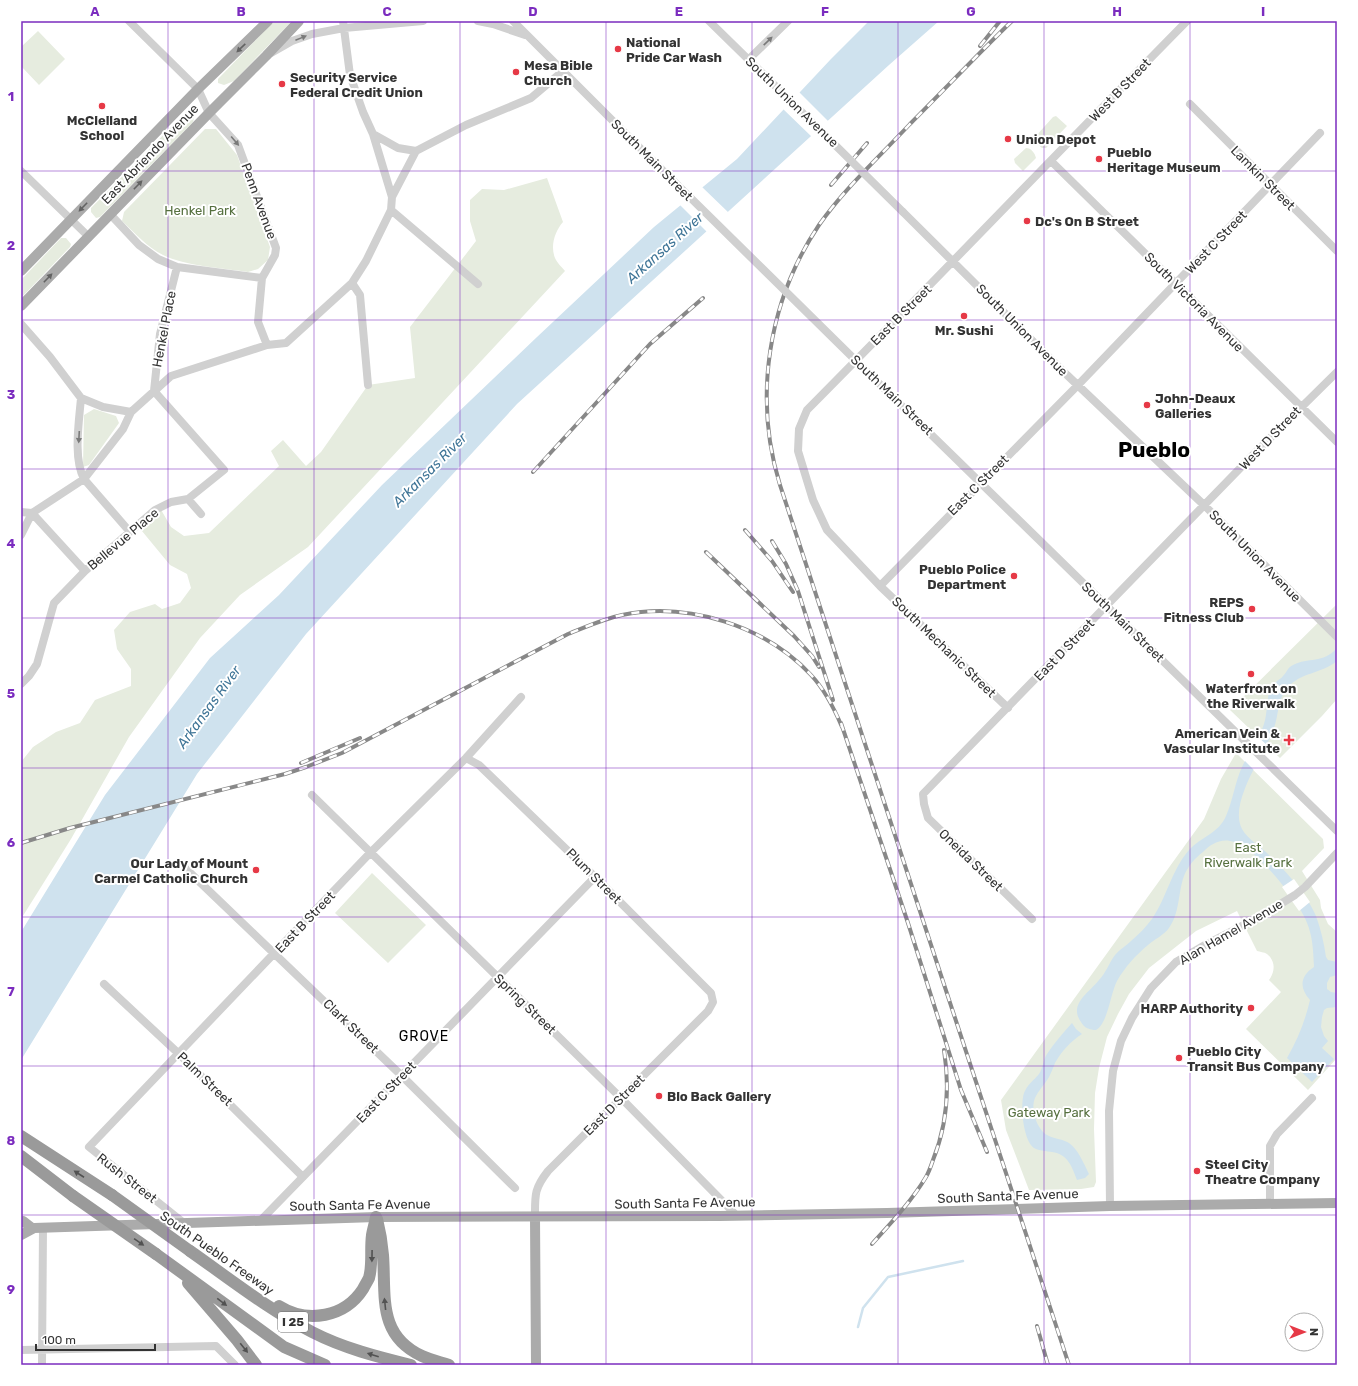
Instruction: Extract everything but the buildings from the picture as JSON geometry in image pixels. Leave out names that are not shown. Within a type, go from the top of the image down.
[{"type":"highway","name":"South Pueblo Freeway","points":[[21,1136],[112,1195],[270,1308],[313,1333],[354,1350],[411,1365]]},
{"type":"highway","name":"I 25","points":[[21,1156],[73,1196],[173,1265],[284,1347],[325,1365]]},
{"type":"highway","points":[[209,1265],[283,1308],[299,1314],[315,1317],[332,1314],[346,1307],[358,1297],[368,1280],[372,1262],[372,1236],[376,1218]]},
{"type":"highway","points":[[376,1218],[381,1234],[385,1302],[390,1324],[399,1339],[406,1346],[422,1356],[449,1365]]},
{"type":"highway","points":[[173,1265],[237,1340],[256,1365]]},
{"type":"main road","name":"East Abriendo Avenue","points":[[21,271],[198,89],[268,21]]},
{"type":"main road","name":"East Abriendo Avenue","points":[[21,306],[208,112],[300,21]]},
{"type":"main road","name":"South Santa Fe Avenue","points":[[37,1228],[261,1220],[887,1213],[1110,1206],[1337,1203]]},
{"type":"main road","points":[[534,1217],[536,1365]]},
{"type":"main road","points":[[21,1222],[23,1221],[37,1228]]},
{"type":"main road","points":[[21,1235],[37,1228]]},
{"type":"street","points":[[129,21],[198,89]]},
{"type":"street","points":[[266,56],[292,42],[344,24],[423,21]]},
{"type":"street","points":[[478,21],[493,24],[528,36]]},
{"type":"street","name":"South Main Street","points":[[513,21],[907,411],[1337,831]]},
{"type":"street","name":"South Union Avenue","points":[[709,21],[1078,385],[1337,637]]},
{"type":"street","points":[[748,60],[788,21]]},
{"type":"street","name":"West B Street","points":[[953,262],[1188,21]]},
{"type":"street","points":[[344,24],[350,75],[363,112],[373,134],[392,197]]},
{"type":"street","points":[[21,535],[32,513],[84,479],[123,429],[131,412],[171,376],[267,345],[286,342],[352,283],[366,261],[390,210],[392,197],[416,151],[466,125],[531,98],[562,71]]},
{"type":"street","name":"Penn Avenue","points":[[198,89],[208,112],[238,145],[276,248],[275,255],[262,278],[258,322],[267,345]]},
{"type":"street","name":"Lamkin Street","points":[[1190,104],[1337,251]]},
{"type":"street","name":"West C Street","points":[[1078,385],[1320,133]]},
{"type":"street","points":[[373,134],[398,148],[416,151]]},
{"type":"street","name":"South Victoria Avenue","points":[[1052,161],[1337,442]]},
{"type":"street","points":[[21,171],[89,237]]},
{"type":"street","points":[[390,210],[478,284]]},
{"type":"street","points":[[110,214],[139,245],[158,259],[177,267],[262,278]]},
{"type":"street","name":"East B Street","points":[[880,586],[827,530],[813,500],[798,451],[799,429],[807,410],[953,262]]},
{"type":"street","name":"Henkel Place","points":[[154,391],[160,334],[177,267]]},
{"type":"street","points":[[352,283],[360,295],[368,385]]},
{"type":"street","points":[[21,324],[53,360],[80,398],[103,407],[131,412]]},
{"type":"street","name":"West D Street","points":[[1204,506],[1337,372]]},
{"type":"street","name":"East C Street","points":[[880,586],[1078,385]]},
{"type":"street","name":"Bellevue Place","points":[[21,684],[29,676],[37,664],[54,603],[85,571],[155,510],[171,502],[188,499],[224,470],[154,391]]},
{"type":"street","points":[[80,398],[79,468],[84,479],[130,532]]},
{"type":"street","points":[[188,499],[201,514]]},
{"type":"street","name":"East D Street","points":[[923,794],[1204,506]]},
{"type":"street","points":[[21,512],[32,513],[85,571]]},
{"type":"street","name":"South Mechanic Street","points":[[880,586],[1008,708]]},
{"type":"street","name":"East B Street","points":[[89,1147],[370,853],[466,758],[521,698]]},
{"type":"street","name":"Plum Street","points":[[466,758],[479,765],[595,877],[711,993],[713,1002]]},
{"type":"street","name":"Oneida Street","points":[[923,794],[928,818],[1032,919]]},
{"type":"street","name":"Spring Street","points":[[312,796],[498,977],[736,1215]]},
{"type":"street","name":"Alan Hamel Avenue","points":[[1110,1206],[1108,1156],[1110,1090],[1113,1071],[1121,1041],[1132,1018],[1151,988],[1176,962],[1205,944],[1295,895],[1315,877],[1337,853]]},
{"type":"street","name":"Clark Street","points":[[184,867],[402,1076],[515,1188]]},
{"type":"street","name":"East C Street","points":[[261,1220],[595,877]]},
{"type":"street","name":"Palm Street","points":[[104,984],[178,1053],[303,1176]]},
{"type":"street","name":"East D Street","points":[[534,1217],[534,1196],[538,1185],[543,1178],[620,1098],[708,1012],[713,1002]]},
{"type":"street","points":[[1270,1204],[1270,1146],[1277,1134],[1312,1098]]},
{"type":"street","name":"Rush Street","points":[[89,1147],[184,1223]]},
{"type":"street","points":[[37,1228],[42,1365]]},
{"type":"street","points":[[21,1350],[216,1346],[235,1365]]},
{"type":"green space","points":[[274,21],[292,21],[234,81],[224,85],[218,83],[218,79]]},
{"type":"green space","points":[[38,31],[65,59],[39,85],[21,66],[21,47]]},
{"type":"green space","points":[[188,110],[193,115],[193,122],[100,217],[96,218],[91,212],[91,208]]},
{"type":"green space","points":[[1056,116],[1067,126],[1046,148],[1042,148],[1035,142],[1035,137],[1053,117]]},
{"type":"green space","name":"Henkel Park","points":[[205,129],[216,129],[237,155],[270,247],[268,260],[258,269],[248,272],[204,266],[172,259],[163,255],[141,240],[122,221],[124,212]]},
{"type":"green space","points":[[1026,148],[1030,149],[1035,154],[1036,158],[1023,171],[1015,163],[1014,159]]},
{"type":"green space","points":[[547,178],[563,222],[554,239],[553,249],[557,262],[565,271],[308,547],[240,595],[200,638],[129,737],[71,839],[21,919],[21,762],[33,747],[56,732],[80,723],[95,700],[131,686],[131,669],[117,649],[114,630],[130,612],[155,604],[162,609],[180,603],[191,588],[187,574],[170,565],[137,525],[160,508],[171,527],[184,536],[209,533],[279,466],[271,451],[283,440],[306,466],[321,452],[368,385],[415,378],[410,327],[476,241],[470,221],[470,200],[482,189],[504,190]]},
{"type":"green space","points":[[61,238],[66,238],[71,244],[70,247],[21,298],[21,280]]},
{"type":"green space","points":[[94,409],[116,416],[119,423],[89,465],[83,467],[84,415]]},
{"type":"green space","points":[[1337,604],[1337,699],[1280,758],[1230,710]]},
{"type":"green space","name":"East Riverwalk Park","points":[[1236,753],[1323,839],[1324,848],[1302,871],[1320,900],[1321,908],[1328,924],[1337,932],[1337,1058],[1308,1090],[1246,1029],[1281,992],[1269,980],[1274,967],[1272,960],[1267,954],[1257,951],[1237,911],[1196,931],[1149,968],[1129,994],[1118,1014],[1107,1037],[1099,1068],[1095,1093],[1094,1129],[1096,1182],[1094,1187],[1081,1189],[1029,1190],[1006,1130],[1001,1100],[1204,819],[1221,779]]},
{"type":"green space","points":[[372,873],[426,925],[388,963],[335,913]]},
{"type":"water","name":"Arkansas River","points":[[869,21],[939,21],[517,404],[306,634],[197,774],[21,1060],[21,932],[105,795],[210,658],[279,595],[382,485],[537,337],[654,227],[737,159]]},
{"type":"water","points":[[1337,648],[1337,661],[1298,679],[1287,688],[1281,698],[1276,723],[1249,778],[1244,792],[1240,805],[1239,818],[1242,829],[1245,833],[1290,876],[1302,892],[1316,916],[1326,957],[1328,960],[1337,962],[1337,975],[1330,977],[1327,983],[1327,989],[1331,992],[1337,993],[1337,1007],[1327,1008],[1324,1010],[1321,1027],[1324,1036],[1328,1041],[1322,1048],[1334,1059],[1312,1082],[1287,1058],[1301,1030],[1310,1000],[1304,991],[1303,982],[1306,974],[1314,967],[1310,931],[1299,908],[1274,874],[1247,849],[1238,843],[1230,841],[1222,841],[1212,845],[1192,862],[1182,882],[1173,922],[1165,933],[1139,953],[1124,971],[1117,981],[1106,1015],[1100,1026],[1096,1030],[1085,1027],[1078,1016],[1077,1010],[1082,999],[1106,971],[1115,955],[1140,933],[1152,919],[1162,902],[1173,875],[1189,850],[1219,827],[1223,822],[1242,767],[1264,724],[1270,689],[1291,666],[1304,661],[1321,658],[1332,653]]},
{"type":"water","points":[[1072,1023],[1082,1034],[1070,1043],[1057,1059],[1049,1077],[1035,1098],[1033,1108],[1041,1130],[1051,1137],[1069,1143],[1080,1157],[1089,1174],[1085,1178],[1077,1180],[1066,1158],[1057,1153],[1036,1149],[1030,1144],[1023,1122],[1022,1106],[1025,1090],[1039,1074],[1050,1050]]},
{"type":"pier","points":[[798,91],[829,122],[812,137],[782,108]]},
{"type":"pier","points":[[701,186],[729,213],[708,233],[679,204]]},
{"type":"pier","points":[[1257,736],[1268,746],[1255,771],[1244,760]]},
{"type":"pier","points":[[1294,879],[1310,902],[1299,911],[1282,887]]},
{"type":"waterway","points":[[858,1327],[863,1308],[888,1277],[963,1261]]},
{"type":"railway","points":[[980,46],[1000,21]]},
{"type":"railway","points":[[1012,21],[863,173],[840,198],[819,225],[802,254],[788,285],[777,318],[770,351],[767,385],[768,418],[772,452],[780,485],[1069,1365]]},
{"type":"railway","points":[[831,185],[867,143]]},
{"type":"railway","points":[[533,472],[650,344],[703,298]]},
{"type":"railway","points":[[745,530],[772,561],[793,592]]},
{"type":"railway","points":[[772,541],[786,564],[798,591],[833,700]]},
{"type":"railway","points":[[706,552],[794,636],[812,656],[819,667]]},
{"type":"railway","points":[[21,843],[70,828],[285,774],[306,767],[342,753],[568,634],[601,621],[622,615],[647,612],[673,612],[698,615],[724,621],[749,631],[772,643],[793,658],[811,675],[829,700],[842,727]]},
{"type":"railway","points":[[841,723],[908,923],[961,1090],[987,1152]]},
{"type":"railway","points":[[301,763],[360,738]]},
{"type":"railway","points":[[872,1244],[914,1195],[931,1167],[938,1147],[946,1106],[947,1078],[944,1050]]},
{"type":"railway","points":[[1037,1326],[1048,1365]]},
{"type":"place","name":"National Pride Car Wash","points":[[618,49]]},
{"type":"place","name":"Mesa Bible Church","points":[[516,72]]},
{"type":"place","name":"Security Service Federal Credit Union","points":[[282,84]]},
{"type":"place","name":"McClelland School","points":[[102,106]]},
{"type":"place","name":"Union Depot","points":[[1008,139]]},
{"type":"place","name":"Pueblo Heritage Museum","points":[[1099,159]]},
{"type":"place","name":"Dc's On B Street","points":[[1027,221]]},
{"type":"place","name":"Mr. Sushi","points":[[964,316]]},
{"type":"place","name":"John-Deaux Galleries","points":[[1147,405]]},
{"type":"place","name":"Pueblo Police Department","points":[[1014,576]]},
{"type":"place","name":"REPS Fitness Club","points":[[1252,609]]},
{"type":"place","name":"Waterfront on the Riverwalk","points":[[1251,674]]},
{"type":"place","name":"American Vein & Vascular Institute","points":[[1289,740]]},
{"type":"place","name":"Our Lady of Mount Carmel Catholic Church","points":[[256,870]]},
{"type":"place","name":"HARP Authority","points":[[1251,1008]]},
{"type":"place","name":"Pueblo City Transit Bus Company","points":[[1179,1058]]},
{"type":"place","name":"Blo Back Gallery","points":[[659,1096]]},
{"type":"place","name":"Steel City Theatre Company","points":[[1197,1171]]},
{"type":"district","name":"Pueblo","points":[[1154,449]]},
{"type":"district","name":"GROVE","points":[[424,1036]]},
{"type":"park label","name":"Gateway Park","points":[[1049,1112]]}]
